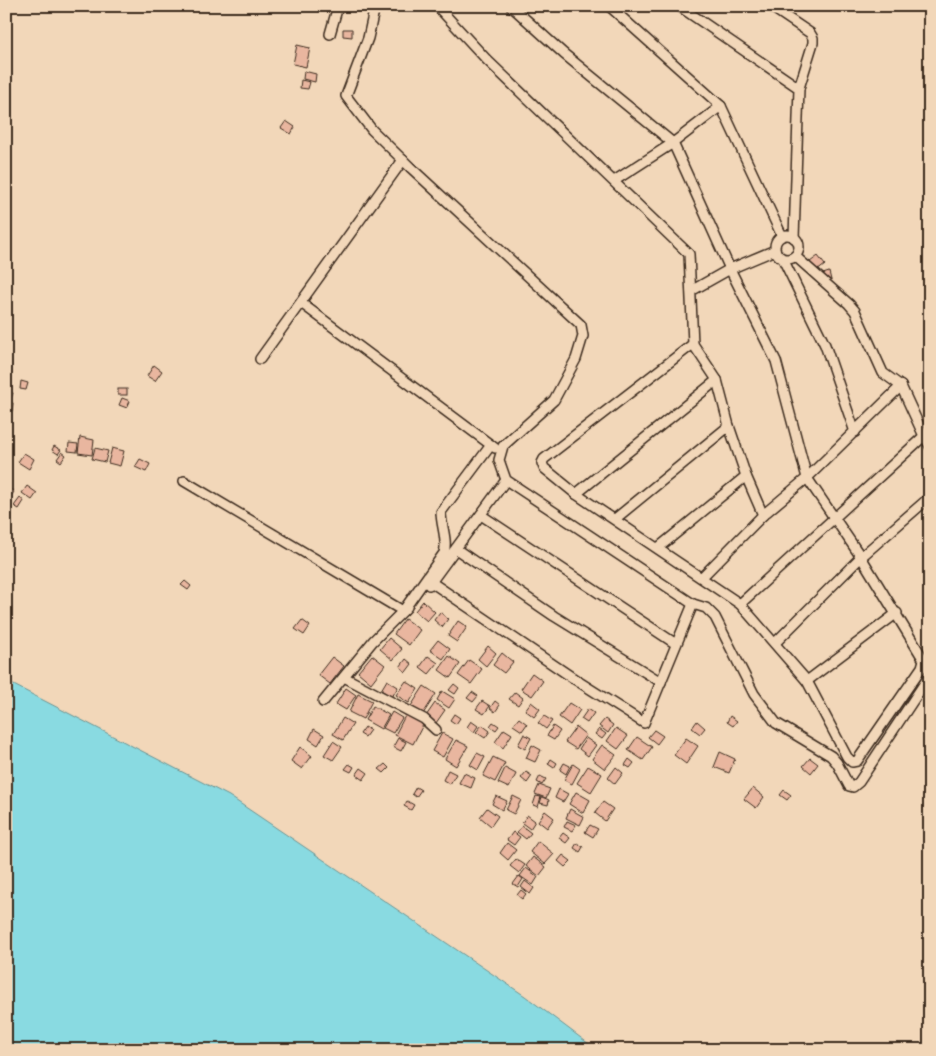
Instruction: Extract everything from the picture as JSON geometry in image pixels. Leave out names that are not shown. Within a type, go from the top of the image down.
[{"type":"street","points":[[330,34],[338,6]]},
{"type":"street","points":[[375,6],[368,38],[346,96],[372,130],[581,325],[583,336],[576,359],[554,400],[502,446],[499,460],[506,480],[693,604],[706,608],[715,618],[754,694],[776,723],[831,756],[849,786],[853,787],[859,782],[930,675]]},
{"type":"street","points":[[437,6],[487,60],[689,254],[693,344],[717,380],[729,426],[746,476],[763,515]]},
{"type":"street","points":[[511,6],[564,54],[673,143],[730,269],[776,361],[807,478],[861,557],[924,660],[922,666],[857,761],[852,762],[847,757],[807,681],[740,604],[576,494],[544,468],[542,463],[544,459],[693,344]]},
{"type":"street","points":[[609,6],[722,106],[782,236]]},
{"type":"street","points":[[679,6],[799,88]]},
{"type":"street","points":[[770,6],[810,33],[813,38],[813,44],[799,88],[794,238]]},
{"type":"street","points":[[614,181],[673,143],[722,106]]},
{"type":"street","points":[[260,359],[403,160]]},
{"type":"street","points":[[783,259],[795,256],[798,249],[797,241],[790,236],[782,236],[776,242],[775,250],[783,259],[825,345],[855,432]]},
{"type":"street","points":[[691,291],[730,269],[775,250]]},
{"type":"street","points":[[795,256],[855,311],[883,373],[901,386],[930,446]]},
{"type":"street","points":[[301,303],[501,452]]},
{"type":"street","points":[[576,494],[717,380]]},
{"type":"street","points":[[702,577],[763,515],[807,478],[901,386]]},
{"type":"street","points":[[615,519],[729,426]]},
{"type":"street","points":[[740,604],[924,436]]},
{"type":"street","points":[[403,611],[444,553],[446,545],[441,523],[441,512],[491,445]]},
{"type":"street","points":[[658,548],[746,476]]},
{"type":"street","points":[[184,480],[403,611]]},
{"type":"street","points":[[323,702],[373,641],[432,582],[506,480]]},
{"type":"street","points":[[775,643],[861,557],[930,497]]},
{"type":"street","points":[[481,516],[676,644]]},
{"type":"street","points":[[456,549],[554,616],[660,682]]},
{"type":"street","points":[[432,582],[576,680],[644,723],[693,604]]},
{"type":"street","points":[[807,681],[897,613]]},
{"type":"street","points":[[344,677],[424,719],[436,730]]},
{"type":"water","points":[[6,681],[229,796],[525,996],[597,1050],[6,1050]]},
{"type":"building","points":[[343,29],[352,29],[352,37],[343,36]]},
{"type":"building","points":[[297,45],[310,48],[306,67],[293,64]]},
{"type":"building","points":[[304,71],[316,74],[315,82],[303,79]]},
{"type":"building","points":[[301,80],[310,82],[308,89],[300,88]]},
{"type":"building","points":[[286,121],[295,127],[291,134],[281,128]]},
{"type":"building","points":[[818,256],[825,265],[817,271],[810,262]]},
{"type":"building","points":[[829,272],[831,280],[825,282],[823,274]]},
{"type":"building","points":[[154,365],[162,371],[155,381],[147,376]]},
{"type":"building","points":[[21,381],[28,383],[26,390],[20,389]]},
{"type":"building","points":[[118,389],[127,389],[127,395],[118,395]]},
{"type":"building","points":[[6,391],[13,393],[10,401],[6,400]]},
{"type":"building","points":[[122,398],[130,401],[127,408],[119,405]]},
{"type":"building","points":[[6,402],[13,403],[12,411],[6,410]]},
{"type":"building","points":[[80,437],[94,440],[92,455],[78,453]]},
{"type":"building","points":[[69,443],[78,444],[77,452],[68,451]]},
{"type":"building","points":[[54,446],[61,450],[58,454],[52,450]]},
{"type":"building","points":[[95,448],[108,451],[105,462],[92,459]]},
{"type":"building","points":[[112,448],[124,451],[120,466],[108,463]]},
{"type":"building","points":[[62,452],[66,455],[61,462],[57,459]]},
{"type":"building","points":[[24,453],[34,459],[29,469],[18,462]]},
{"type":"building","points":[[140,459],[150,464],[146,472],[135,467]]},
{"type":"building","points":[[27,486],[37,493],[32,500],[22,493]]},
{"type":"building","points":[[9,488],[14,492],[9,499],[6,497],[6,492]]},
{"type":"building","points":[[20,498],[24,501],[19,509],[14,506]]},
{"type":"building","points":[[185,581],[191,586],[188,590],[181,585]]},
{"type":"building","points":[[423,601],[435,612],[427,621],[415,611]]},
{"type":"building","points":[[440,612],[448,619],[442,627],[434,620]]},
{"type":"building","points":[[405,619],[420,630],[409,645],[394,634]]},
{"type":"building","points":[[302,620],[310,626],[304,635],[295,629]]},
{"type":"building","points":[[458,621],[467,627],[457,642],[448,636]]},
{"type":"building","points":[[389,638],[402,649],[393,660],[380,649]]},
{"type":"building","points":[[438,640],[450,649],[443,659],[430,650]]},
{"type":"building","points":[[488,646],[496,653],[486,666],[478,659]]},
{"type":"building","points":[[502,653],[513,662],[504,673],[493,665]]},
{"type":"building","points":[[372,655],[385,665],[371,683],[358,672]]},
{"type":"building","points":[[428,656],[438,663],[429,674],[420,667]]},
{"type":"building","points":[[449,656],[460,664],[450,678],[439,670]]},
{"type":"building","points":[[332,657],[344,666],[330,684],[318,675]]},
{"type":"building","points":[[406,659],[412,664],[406,672],[400,667]]},
{"type":"building","points":[[469,660],[482,669],[471,684],[458,675]]},
{"type":"building","points":[[532,673],[543,681],[532,696],[521,689]]},
{"type":"building","points":[[387,680],[398,687],[392,697],[381,690]]},
{"type":"building","points":[[406,681],[418,689],[409,703],[396,695]]},
{"type":"building","points":[[454,684],[459,688],[455,694],[449,690]]},
{"type":"building","points":[[424,686],[436,694],[423,714],[411,706]]},
{"type":"building","points":[[346,688],[356,695],[346,710],[336,704]]},
{"type":"building","points":[[442,691],[455,699],[449,708],[437,700]]},
{"type":"building","points":[[472,692],[478,696],[473,702],[467,698]]},
{"type":"building","points":[[515,692],[523,698],[518,705],[509,699]]},
{"type":"building","points":[[358,694],[372,701],[363,719],[349,712]]},
{"type":"building","points":[[482,701],[490,706],[484,714],[476,709]]},
{"type":"building","points":[[495,701],[500,705],[495,712],[490,708]]},
{"type":"building","points":[[531,702],[540,709],[534,717],[525,710]]},
{"type":"building","points":[[435,703],[445,710],[436,723],[426,716]]},
{"type":"building","points":[[569,703],[580,710],[570,725],[559,717]]},
{"type":"building","points":[[373,706],[389,715],[381,729],[365,720]]},
{"type":"building","points":[[588,709],[594,713],[587,723],[581,719]]},
{"type":"building","points":[[392,712],[402,718],[393,733],[383,728]]},
{"type":"building","points":[[406,714],[424,723],[413,744],[395,735]]},
{"type":"building","points":[[454,714],[460,718],[456,724],[450,720]]},
{"type":"building","points":[[544,716],[552,721],[546,729],[538,723]]},
{"type":"building","points":[[730,716],[737,721],[733,726],[727,722]]},
{"type":"building","points":[[343,718],[353,724],[343,740],[333,734]]},
{"type":"building","points":[[519,718],[527,724],[522,731],[513,725]]},
{"type":"building","points":[[605,719],[613,725],[608,733],[599,726]]},
{"type":"building","points":[[471,721],[478,726],[474,732],[467,727]]},
{"type":"building","points":[[697,721],[705,728],[700,734],[692,728]]},
{"type":"building","points":[[493,722],[499,726],[496,730],[490,726]]},
{"type":"building","points":[[482,725],[490,731],[485,738],[476,732]]},
{"type":"building","points":[[553,726],[560,731],[554,740],[547,736]]},
{"type":"building","points":[[365,727],[370,730],[365,737],[360,734]]},
{"type":"building","points":[[576,727],[586,735],[576,749],[565,742]]},
{"type":"building","points":[[616,728],[628,736],[618,749],[607,741]]},
{"type":"building","points":[[314,729],[324,735],[318,745],[309,739]]},
{"type":"building","points":[[504,729],[512,734],[503,748],[495,742]]},
{"type":"building","points":[[599,729],[606,734],[602,739],[595,734]]},
{"type":"building","points":[[654,730],[663,736],[657,744],[648,737]]},
{"type":"building","points":[[442,733],[453,739],[443,757],[432,751]]},
{"type":"building","points":[[524,734],[531,738],[525,749],[518,745]]},
{"type":"building","points":[[637,737],[652,747],[643,760],[628,750]]},
{"type":"building","points":[[398,738],[406,742],[401,751],[393,747]]},
{"type":"building","points":[[586,738],[596,745],[588,756],[579,749]]},
{"type":"building","points":[[686,738],[698,746],[686,764],[674,755]]},
{"type":"building","points":[[456,740],[468,746],[456,766],[445,759]]},
{"type":"building","points":[[333,741],[342,747],[333,760],[324,755]]},
{"type":"building","points":[[532,745],[541,750],[535,762],[526,758]]},
{"type":"building","points":[[602,745],[616,755],[605,769],[592,759]]},
{"type":"building","points":[[300,747],[312,756],[302,769],[291,761]]},
{"type":"building","points":[[720,752],[735,759],[729,773],[714,767]]},
{"type":"building","points":[[477,753],[485,757],[478,770],[470,765]]},
{"type":"building","points":[[493,757],[505,763],[495,782],[483,776]]},
{"type":"building","points":[[810,758],[818,764],[811,773],[803,766]]},
{"type":"building","points":[[551,759],[557,763],[554,768],[548,764]]},
{"type":"building","points":[[629,759],[634,763],[630,768],[625,765]]},
{"type":"building","points":[[564,763],[570,766],[566,774],[560,770]]},
{"type":"building","points":[[349,764],[354,767],[351,772],[345,769]]},
{"type":"building","points":[[385,764],[389,768],[384,773],[379,769]]},
{"type":"building","points":[[573,764],[580,769],[572,784],[564,780]]},
{"type":"building","points":[[588,766],[602,774],[591,792],[577,783]]},
{"type":"building","points":[[616,767],[623,773],[615,784],[608,778]]},
{"type":"building","points":[[361,768],[368,773],[363,780],[356,775]]},
{"type":"building","points":[[505,768],[516,774],[509,788],[498,783]]},
{"type":"building","points":[[448,770],[456,774],[450,784],[443,780]]},
{"type":"building","points":[[526,772],[532,776],[527,783],[521,778]]},
{"type":"building","points":[[464,773],[475,778],[471,788],[459,783]]},
{"type":"building","points":[[540,776],[546,779],[542,785],[537,782]]},
{"type":"building","points":[[539,785],[550,789],[546,798],[535,794]]},
{"type":"building","points":[[416,787],[421,790],[416,797],[412,794]]},
{"type":"building","points":[[753,788],[764,797],[756,808],[744,799]]},
{"type":"building","points":[[559,789],[568,794],[563,802],[555,798]]},
{"type":"building","points":[[784,790],[791,795],[787,800],[780,795]]},
{"type":"building","points":[[576,792],[590,800],[583,813],[569,804]]},
{"type":"building","points":[[496,796],[507,801],[502,810],[492,804]]},
{"type":"building","points":[[513,796],[521,800],[514,814],[506,810]]},
{"type":"building","points":[[536,796],[541,797],[538,807],[533,805]]},
{"type":"building","points":[[542,797],[549,800],[548,805],[540,803]]},
{"type":"building","points":[[407,801],[414,805],[411,810],[404,806]]},
{"type":"building","points":[[603,802],[613,809],[605,821],[595,813]]},
{"type":"building","points":[[487,808],[498,816],[491,826],[480,817]]},
{"type":"building","points":[[570,809],[584,817],[580,825],[566,818]]},
{"type":"building","points":[[545,811],[554,818],[547,828],[538,821]]},
{"type":"building","points":[[527,815],[535,821],[530,829],[522,823]]},
{"type":"building","points":[[567,821],[576,825],[572,831],[564,827]]},
{"type":"building","points":[[590,825],[598,829],[593,837],[585,832]]},
{"type":"building","points":[[522,826],[531,833],[526,839],[517,832]]},
{"type":"building","points":[[513,832],[520,837],[514,845],[507,840]]},
{"type":"building","points":[[563,833],[570,838],[566,843],[559,838]]},
{"type":"building","points":[[538,841],[554,854],[545,864],[530,852]]},
{"type":"building","points":[[507,843],[516,850],[508,860],[500,853]]},
{"type":"building","points":[[577,843],[583,847],[580,852],[574,848]]},
{"type":"building","points":[[563,855],[571,861],[565,867],[558,861]]},
{"type":"building","points":[[533,857],[546,867],[539,876],[526,866]]},
{"type":"building","points":[[516,859],[525,865],[519,873],[510,866]]},
{"type":"building","points":[[526,868],[538,877],[533,885],[520,876]]},
{"type":"building","points":[[519,876],[523,879],[518,887],[513,884]]},
{"type":"building","points":[[525,881],[534,888],[530,894],[521,887]]},
{"type":"building","points":[[521,890],[526,894],[522,899],[517,895]]}]
